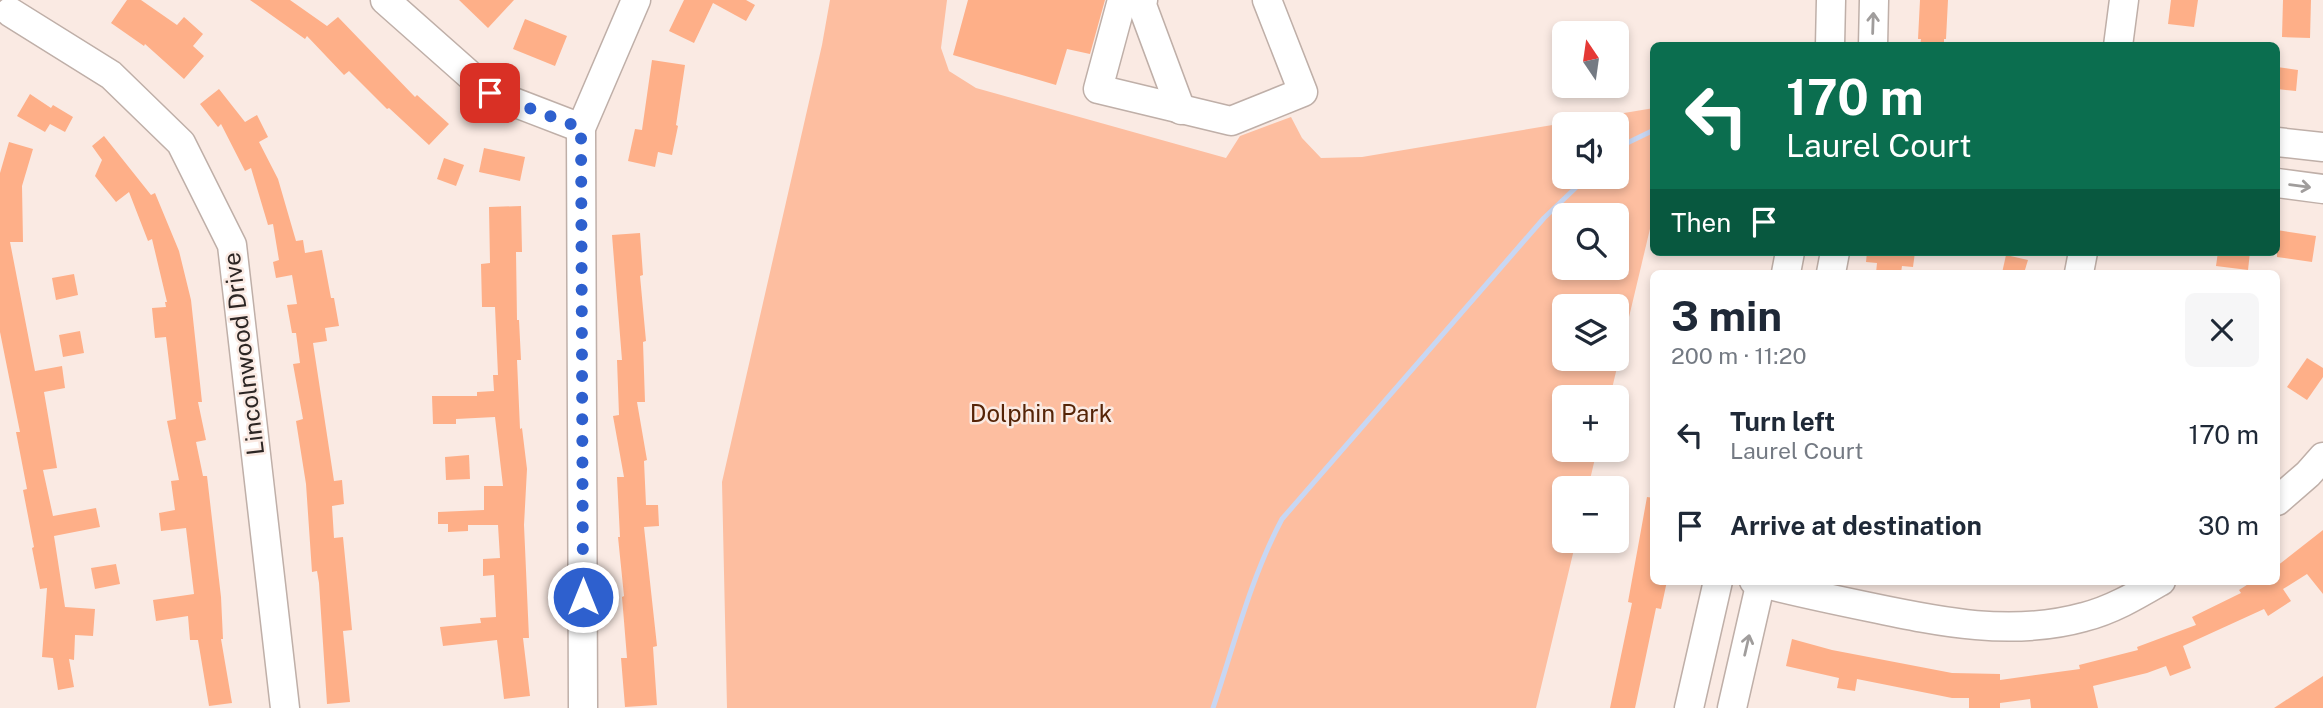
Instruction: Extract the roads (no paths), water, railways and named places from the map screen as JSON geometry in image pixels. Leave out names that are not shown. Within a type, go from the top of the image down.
[{"type":"street","points":[[385,0],[490,93],[581,128]]},
{"type":"street","points":[[583,708],[581,128],[636,0]]},
{"type":"street","points":[[1122,0],[1098,89],[1231,121],[1303,92],[1267,0]]},
{"type":"street","points":[[1143,0],[1142,5],[1181,110]]},
{"type":"street","points":[[1830,42],[1831,0]]},
{"type":"street","points":[[1872,42],[1874,0]]},
{"type":"street","points":[[2119,42],[2124,0]]},
{"type":"street","name":"Lincolnwood Drive","points":[[8,15],[111,75],[181,143],[232,245],[285,708]]},
{"type":"street","points":[[2280,142],[2323,147]]},
{"type":"street","points":[[2280,183],[2323,189]]},
{"type":"street","points":[[2280,498],[2323,457]]},
{"type":"street","points":[[1689,708],[1717,585]]},
{"type":"street","points":[[1732,708],[1758,585]]},
{"type":"street","points":[[1773,585],[1938,621],[1999,628],[2041,626],[2086,617],[2128,600],[2154,585]]},
{"type":"waterway","points":[[1629,142],[1650,132]]},
{"type":"waterway","points":[[1213,708],[1252,588],[1282,519],[1544,218],[1574,189]]},
{"type":"park label","name":"Dolphin Park","points":[[1041,413]]}]
